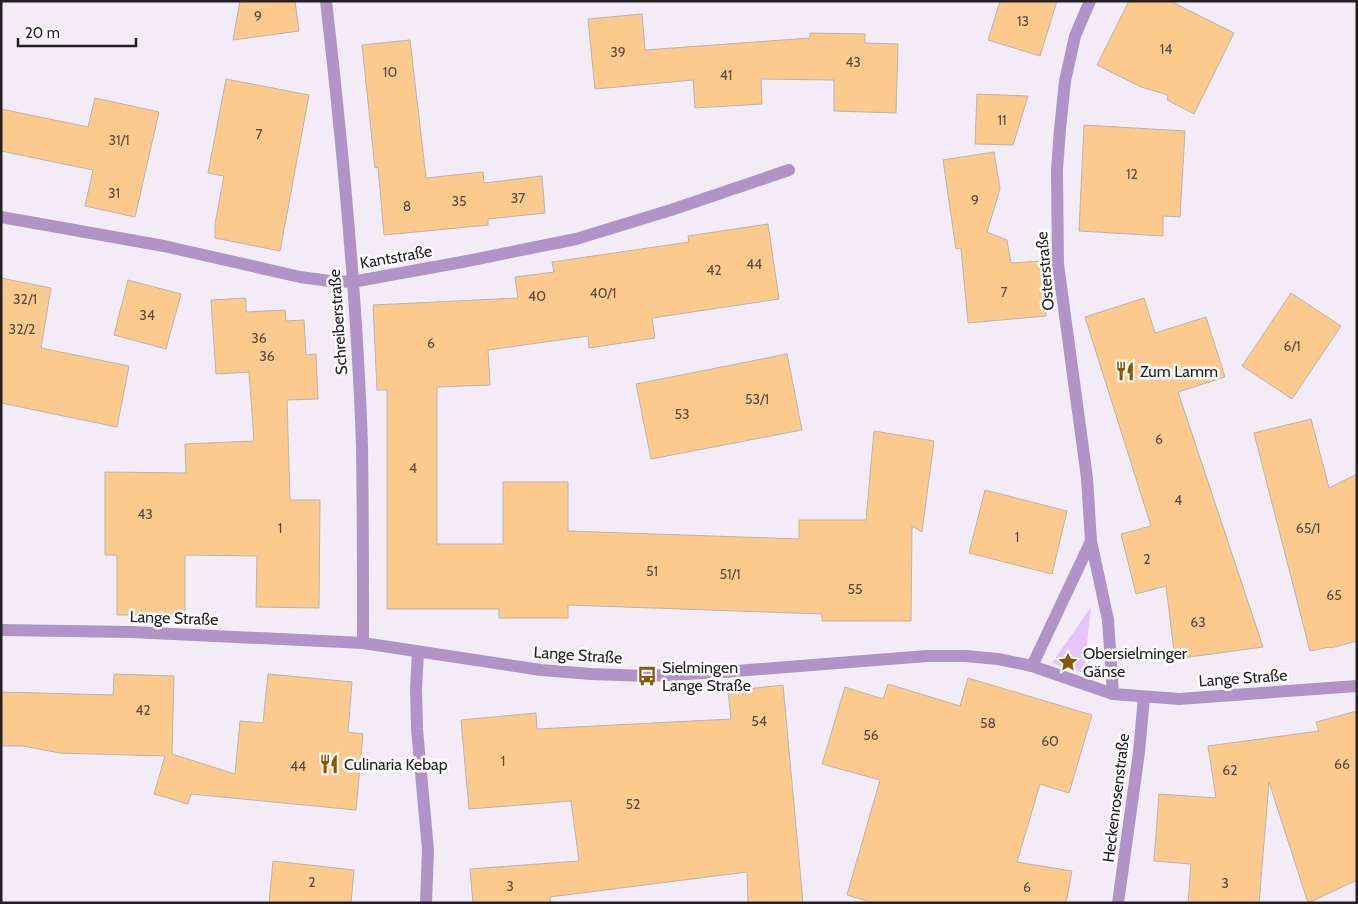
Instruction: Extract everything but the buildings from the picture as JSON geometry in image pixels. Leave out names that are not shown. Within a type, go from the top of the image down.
[{"type":"street","name":"Schreiberstraße","points":[[326,1],[348,217],[362,446],[363,643]]},
{"type":"street","name":"Osterstraße","points":[[1090,1],[1075,36],[1065,82],[1060,129],[1057,215],[1058,264],[1087,478],[1091,541],[1108,620],[1113,694]]},
{"type":"street","name":"Kantstraße","points":[[1,217],[164,246],[300,277],[352,282],[576,239],[671,210],[790,170]]},
{"type":"street","name":"Osterstraße","points":[[1032,666],[1091,541]]},
{"type":"street","name":"Lange Straße","points":[[1,630],[131,632],[363,643],[541,670],[647,676],[927,656],[966,656],[998,659],[1032,666],[1113,694],[1179,699],[1357,686]]},
{"type":"street","points":[[418,652],[416,689],[418,729],[428,850],[426,903]]},
{"type":"street","name":"Heckenrosenstraße","points":[[1118,903],[1139,752],[1144,697]]},
{"type":"shaded area","points":[[1091,607],[1084,673],[1052,663]]},
{"type":"place","name":"Zum Lamm","points":[[1125,371]]},
{"type":"place","name":"Obersielminger Gänse","points":[[1068,662]]},
{"type":"place","name":"Sielmingen Lange Straße","points":[[647,676]]},
{"type":"place","name":"Culinaria Kebap","points":[[329,764]]}]
